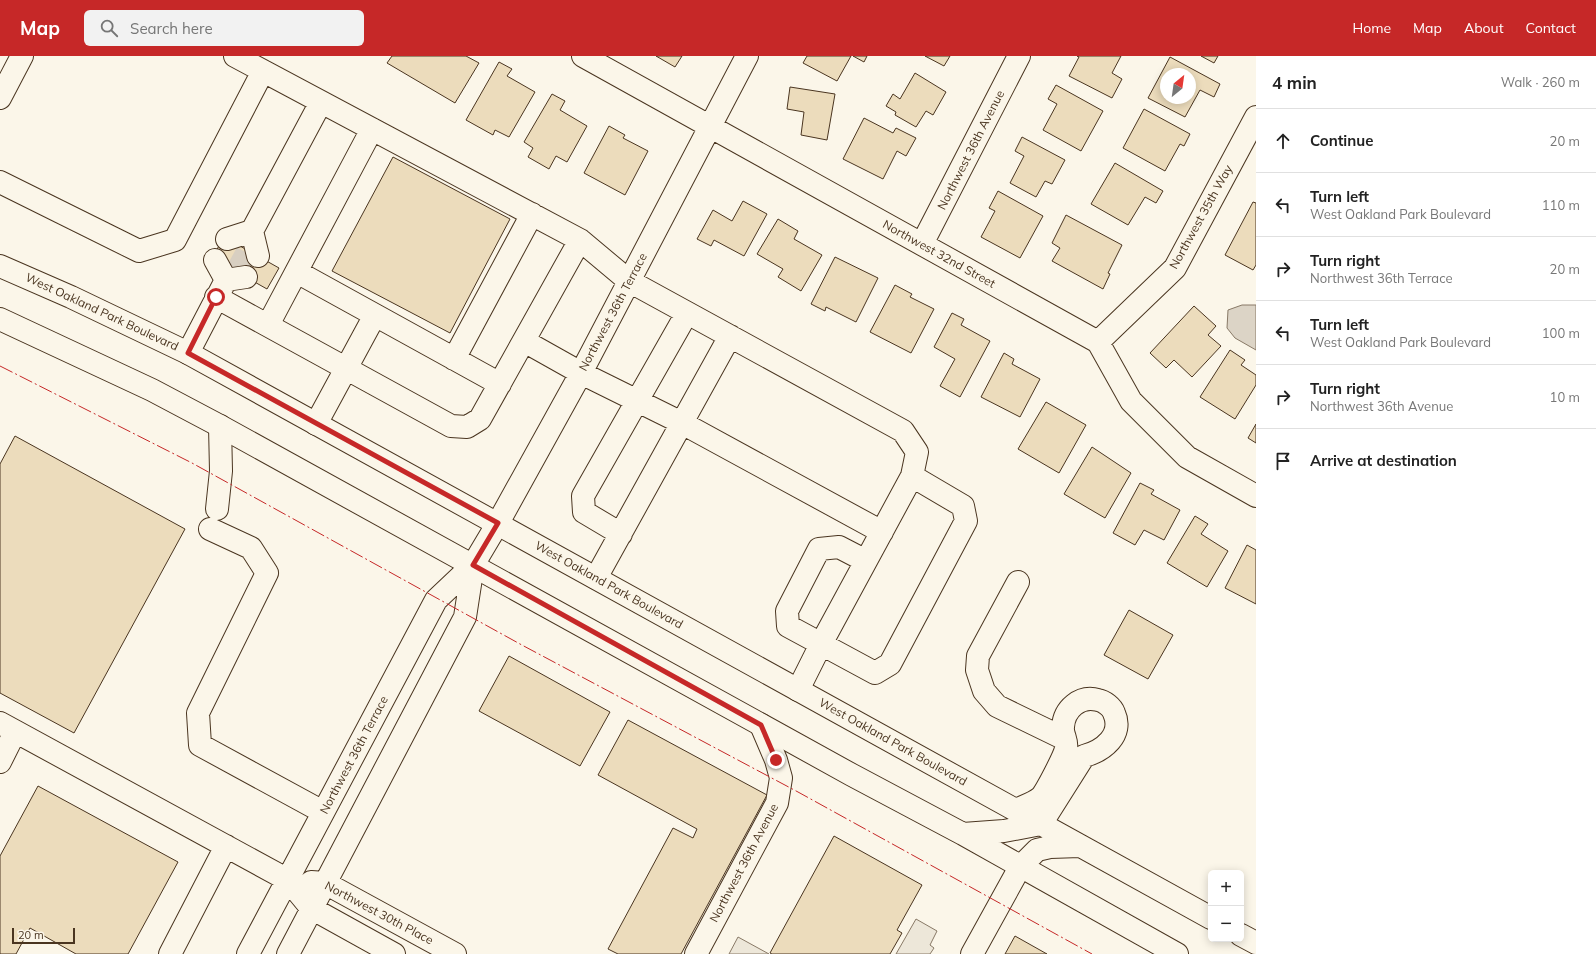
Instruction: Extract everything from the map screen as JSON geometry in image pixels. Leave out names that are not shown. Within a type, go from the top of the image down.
[{"type":"street","points":[[0,98],[22,56]]},
{"type":"street","points":[[235,56],[580,240],[629,281],[903,431],[917,452],[912,476],[821,644],[798,690]]},
{"type":"street","name":"Northwest 32nd Street","points":[[583,56],[1098,342]]},
{"type":"street","name":"Northwest 36th Terrace","points":[[248,954],[436,600],[473,565],[498,523],[581,373],[747,56]]},
{"type":"street","name":"Northwest 36th Avenue","points":[[922,244],[1019,56]]},
{"type":"street","points":[[0,182],[139,251],[174,240],[263,71]]},
{"type":"street","points":[[245,244],[321,102]]},
{"type":"street","name":"Northwest 35th Way","points":[[1098,342],[1175,268],[1249,144],[1256,116]]},
{"type":"street","points":[[268,325],[372,129]]},
{"type":"street","points":[[454,359],[532,214]]},
{"type":"street","points":[[188,353],[227,275],[268,325],[451,426],[467,427],[480,419],[580,240]]},
{"type":"street","name":"West Oakland Park Boulevard","points":[[0,266],[107,313],[188,353],[1208,916]]},
{"type":"street","points":[[297,272],[500,384]]},
{"type":"street","points":[[620,534],[584,512],[582,496],[687,313]]},
{"type":"street","points":[[316,424],[375,315]]},
{"type":"street","points":[[0,319],[118,373],[220,426],[761,725],[963,834],[1177,954]]},
{"type":"street","points":[[596,578],[730,336]]},
{"type":"street","points":[[524,341],[581,373],[682,423],[882,532]]},
{"type":"street","points":[[1098,342],[1131,401],[1176,446],[1188,457],[1256,496]]},
{"type":"street","points":[[220,426],[221,471],[214,519],[251,548],[267,573],[198,713],[200,744],[324,812]]},
{"type":"street","points":[[866,561],[839,547],[819,549],[787,611],[788,626],[875,673],[890,664],[966,521],[963,506],[912,476]]},
{"type":"street","name":"Northwest 36th Terrace","points":[[288,954],[465,617],[473,565]]},
{"type":"street","points":[[1018,582],[978,656],[977,670],[984,692],[997,706],[1065,739]]},
{"type":"street","points":[[963,834],[1004,831],[1041,824],[1084,756],[1095,753],[1105,746],[1114,736],[1118,726],[1117,718],[1112,709],[1100,700],[1085,698],[1074,705],[1065,716],[1063,728],[1066,748],[1042,797],[1016,810]]},
{"type":"street","name":"Northwest 36th Avenue","points":[[696,954],[777,803],[781,778],[776,760],[761,725]]},
{"type":"street","points":[[0,762],[8,727],[288,880],[311,908],[393,954],[406,927]]},
{"type":"street","points":[[170,954],[226,846]]},
{"type":"street","points":[[972,954],[1020,867],[1037,850],[1050,847],[1080,846]]},
{"type":"street","name":"Northwest 30th Place","points":[[288,880],[325,883],[455,954]]},
{"type":"street","points":[[1244,937],[1256,943]]},
{"type":"shaded area","points":[[1242,305],[1256,305],[1256,350],[1235,338],[1227,328],[1228,310]]},
{"type":"shaded area","points":[[916,919],[937,931],[930,945],[934,948],[930,954],[896,954]]},
{"type":"shaded area","points":[[738,937],[769,954],[729,954]]},
{"type":"building","points":[[392,56],[466,56],[479,63],[455,103],[387,63]]},
{"type":"building","points":[[656,56],[682,56],[675,67]]},
{"type":"building","points":[[807,56],[851,56],[837,81],[803,63]]},
{"type":"building","points":[[853,56],[867,56],[864,62]]},
{"type":"building","points":[[925,56],[950,56],[944,66]]},
{"type":"building","points":[[1077,56],[1121,56],[1112,73],[1122,79],[1112,98],[1069,76],[1079,57]]},
{"type":"building","points":[[1201,56],[1218,56],[1214,63]]},
{"type":"building","points":[[1170,57],[1190,68],[1164,68]]},
{"type":"building","points":[[499,62],[512,69],[507,76],[535,92],[509,137],[495,130],[493,135],[466,120]]},
{"type":"building","points":[[1196,71],[1220,84],[1214,97],[1200,90],[1196,97]]},
{"type":"building","points":[[915,73],[946,92],[933,115],[926,111],[916,127],[895,115],[896,112],[886,106],[893,94],[900,99]]},
{"type":"building","points":[[1160,76],[1160,104],[1192,104],[1185,117],[1148,98]]},
{"type":"building","points":[[1056,85],[1103,111],[1081,151],[1043,130],[1057,104],[1048,99]]},
{"type":"building","points":[[790,87],[835,94],[827,140],[801,135],[804,112],[787,109]]},
{"type":"building","points":[[552,94],[565,101],[560,110],[587,126],[567,162],[556,156],[549,169],[528,157],[533,148],[524,142]]},
{"type":"building","points":[[1144,109],[1190,134],[1184,146],[1180,144],[1165,171],[1123,148]]},
{"type":"building","points":[[864,118],[893,133],[896,128],[916,138],[906,156],[897,151],[883,179],[843,159]]},
{"type":"building","points":[[609,126],[625,135],[623,138],[648,151],[625,195],[584,173]]},
{"type":"building","points":[[1022,137],[1065,160],[1052,184],[1045,181],[1036,197],[1010,183],[1024,156],[1015,151]]},
{"type":"building","points":[[393,157],[510,219],[450,333],[332,271]]},
{"type":"building","points":[[1115,163],[1163,191],[1156,203],[1145,197],[1128,225],[1091,204]]},
{"type":"building","points":[[998,191],[1043,216],[1020,258],[981,237],[995,211],[989,208]]},
{"type":"building","points":[[743,201],[767,214],[744,256],[714,240],[711,246],[697,239],[713,210],[732,221]]},
{"type":"building","points":[[1253,202],[1256,203],[1256,265],[1253,270],[1225,255]]},
{"type":"building","points":[[1066,215],[1122,245],[1108,273],[1110,274],[1103,289],[1052,261],[1060,248],[1052,243]]},
{"type":"building","points":[[778,219],[798,231],[794,239],[822,255],[801,291],[778,277],[783,269],[757,254]]},
{"type":"building","points":[[224,237],[279,268],[267,289],[212,258]]},
{"type":"building","points":[[835,257],[878,278],[856,322],[826,307],[825,311],[811,304]]},
{"type":"building","points":[[895,285],[912,294],[910,297],[934,309],[911,353],[870,332]]},
{"type":"building","points":[[1194,306],[1216,326],[1208,335],[1221,346],[1192,377],[1174,360],[1166,368],[1150,353]]},
{"type":"building","points":[[952,313],[964,319],[961,325],[990,341],[960,397],[940,386],[955,359],[934,347]]},
{"type":"building","points":[[1230,350],[1245,360],[1241,365],[1256,375],[1256,385],[1235,419],[1200,397]]},
{"type":"building","points":[[1004,353],[1014,359],[1012,364],[1040,379],[1020,417],[981,397]]},
{"type":"building","points":[[1046,402],[1086,425],[1059,473],[1018,449]]},
{"type":"building","points":[[1256,424],[1256,443],[1248,438]]},
{"type":"building","points":[[15,436],[185,529],[74,733],[0,693],[0,464]]},
{"type":"building","points":[[1092,447],[1131,473],[1105,518],[1064,494]]},
{"type":"building","points":[[1140,483],[1154,490],[1151,494],[1180,510],[1164,540],[1144,530],[1135,545],[1113,533]]},
{"type":"building","points":[[1195,516],[1208,524],[1201,534],[1228,551],[1207,587],[1167,563]]},
{"type":"building","points":[[1247,545],[1256,550],[1256,604],[1225,588]]},
{"type":"building","points":[[1129,610],[1173,635],[1148,679],[1104,655]]},
{"type":"building","points":[[509,656],[610,712],[580,766],[479,711]]},
{"type":"building","points":[[628,720],[767,795],[681,954],[618,954],[608,949],[673,828],[693,838],[697,829],[598,775]]},
{"type":"building","points":[[38,786],[178,862],[128,954],[76,954],[30,928],[16,954],[0,954],[0,856]]},
{"type":"building","points":[[834,836],[922,885],[897,930],[902,933],[890,954],[770,953]]},
{"type":"building","points":[[1015,936],[1047,954],[1005,954]]},
{"type":"tunnel","points":[[236,272],[248,250]]},
{"type":"power","points":[[0,366],[192,463],[520,644],[798,792],[1092,954]]},
{"type":"route","points":[[216,297],[188,353],[498,523],[473,565],[761,725],[776,760]]}]
